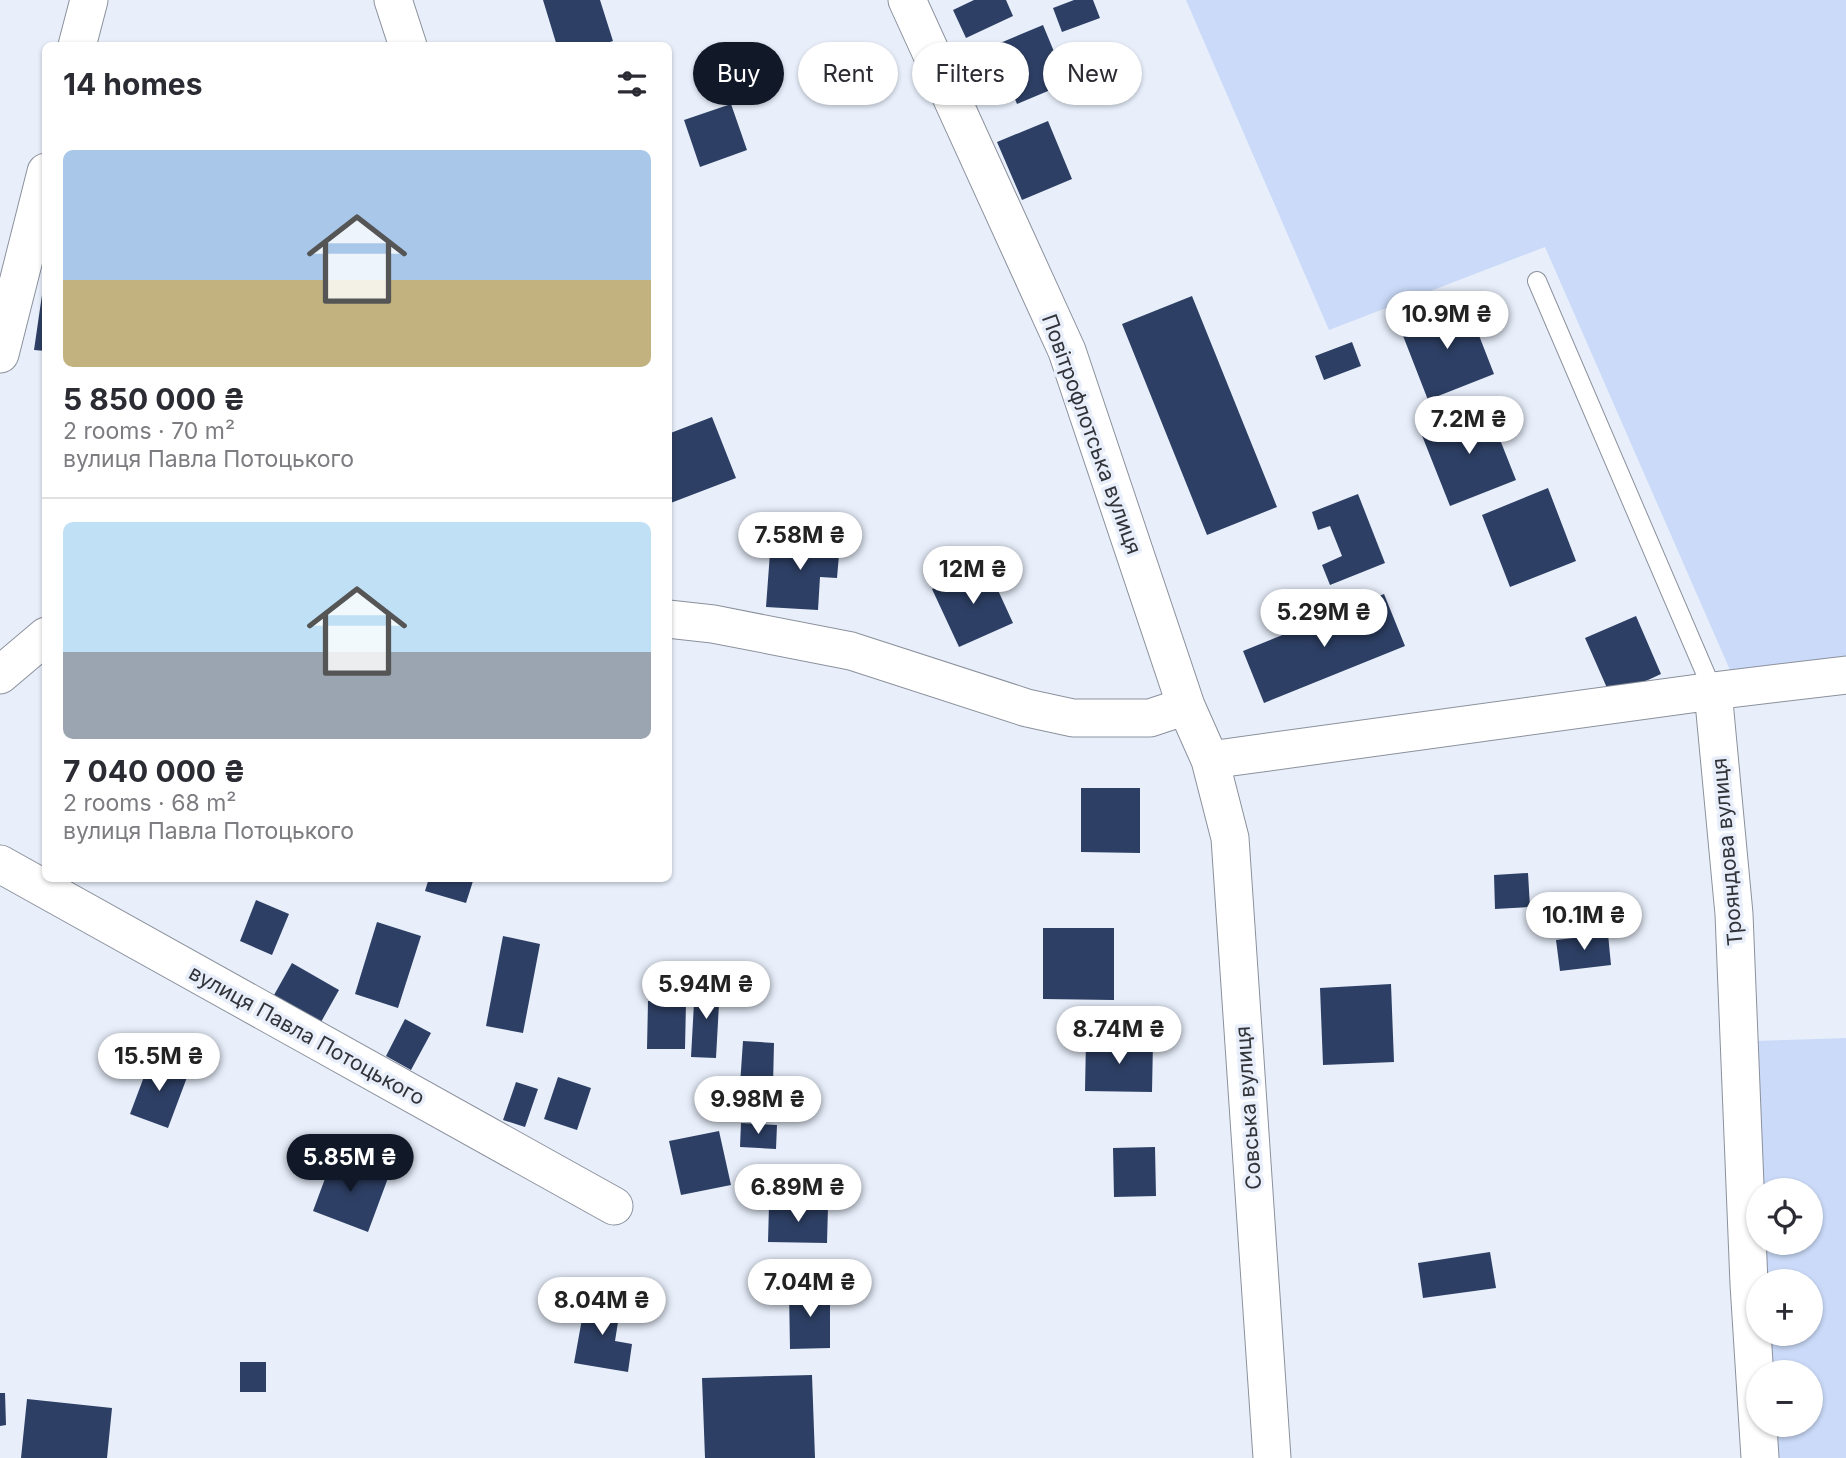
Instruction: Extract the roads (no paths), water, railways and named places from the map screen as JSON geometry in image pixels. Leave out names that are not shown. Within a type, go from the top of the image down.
[{"type":"street","points":[[78,42],[89,0]]},
{"type":"street","points":[[393,0],[407,42]]},
{"type":"street","name":"Повітрофлотська вулиця","points":[[907,0],[1068,351],[1186,706],[1210,760]]},
{"type":"street","points":[[0,354],[42,189]]},
{"type":"street","points":[[672,619],[713,624],[851,651],[1027,708],[1073,718],[1150,719],[1186,706]]},
{"type":"street","points":[[0,675],[42,639]]},
{"type":"street","points":[[1210,760],[1846,675]]},
{"type":"street","name":"Трояндова вулиця","points":[[1713,691],[1734,914],[1749,1284],[1760,1458]]},
{"type":"street","name":"Совська вулиця","points":[[1210,760],[1230,838],[1272,1458]]},
{"type":"street","name":"вулиця Павла Потоцького","points":[[0,864],[614,1206]]},
{"type":"lane","name":"Трояндова вулиця","points":[[1538,281],[1713,691]]}]
